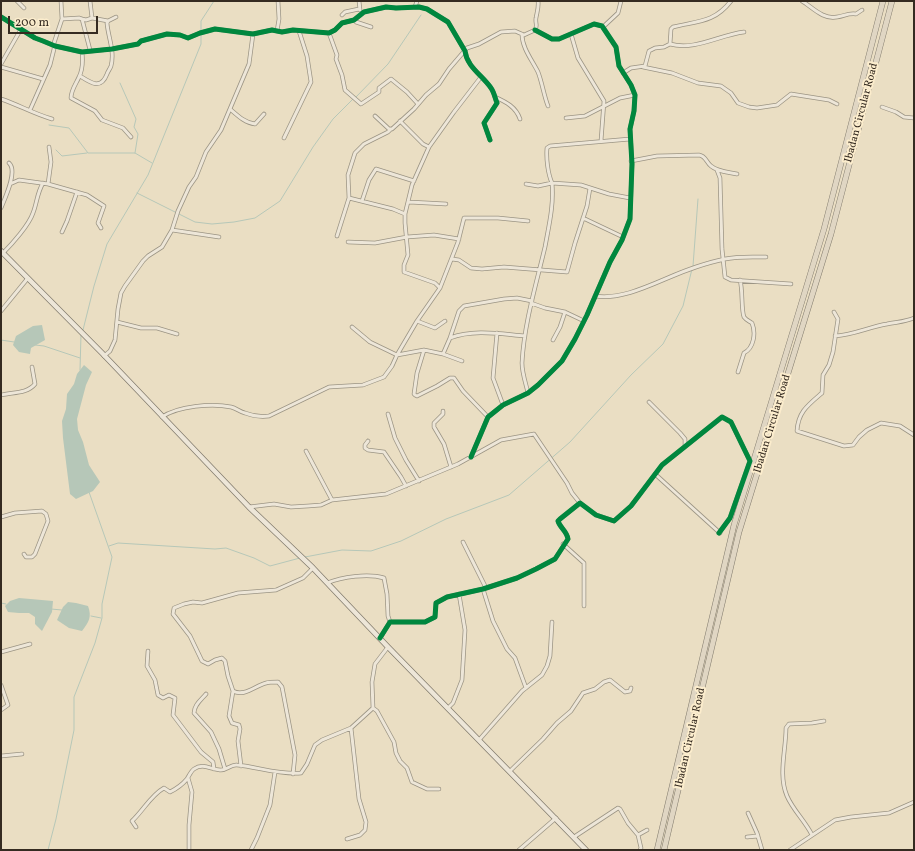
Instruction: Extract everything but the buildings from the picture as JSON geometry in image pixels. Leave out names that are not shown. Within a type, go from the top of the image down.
[{"type":"highway","name":"Ibadan Circular Road","points":[[657,850],[734,525],[824,229],[883,1]]},
{"type":"highway","name":"Ibadan Circular Road","points":[[664,850],[739,532],[831,234],[892,1]]},
{"type":"main road","points":[[2,252],[249,507],[313,568],[586,850]]},
{"type":"street","points":[[17,1],[24,8]]},
{"type":"street","points":[[30,110],[50,65],[57,31],[62,19],[61,1]]},
{"type":"street","points":[[90,1],[92,18]]},
{"type":"street","points":[[277,31],[279,19],[278,1]]},
{"type":"street","points":[[358,1],[359,9],[362,13]]},
{"type":"street","points":[[386,1],[386,7]]},
{"type":"street","points":[[415,7],[417,1]]},
{"type":"street","points":[[336,236],[349,198],[348,175],[355,153],[364,144],[388,132],[400,121],[439,84],[449,68],[467,48],[479,44],[501,32],[515,31],[522,34],[528,34],[537,29],[536,19],[539,7],[538,1]]},
{"type":"street","points":[[603,27],[618,13],[621,1]]},
{"type":"street","points":[[670,44],[671,29],[673,27],[701,22],[715,17],[732,1]]},
{"type":"street","points":[[802,1],[821,15],[836,18],[848,13],[856,14],[862,10]]},
{"type":"street","points":[[1,17],[35,38],[55,46],[82,52],[112,49],[138,44],[141,41],[167,34],[180,35],[188,38],[215,29],[253,34],[272,30],[329,33],[335,30],[342,23],[354,20],[362,13],[386,7],[415,7],[427,9],[448,22],[465,51],[465,56],[471,66],[491,88],[497,103],[484,123],[490,140]]},
{"type":"street","points":[[342,15],[345,12],[359,9]]},
{"type":"street","points":[[62,19],[80,18],[86,20],[92,18],[108,21],[116,18]]},
{"type":"street","points":[[82,19],[90,50]]},
{"type":"street","points":[[354,20],[371,27]]},
{"type":"street","points":[[80,76],[93,83],[102,82],[105,80],[110,68],[112,49],[107,26],[108,21]]},
{"type":"street","points":[[471,456],[488,417],[503,405],[528,393],[538,386],[562,361],[584,321],[610,262],[623,237],[630,218],[632,161],[630,139],[635,95],[631,85],[618,66],[616,47],[603,27],[594,24],[558,39],[552,38],[535,30]]},
{"type":"street","points":[[1,64],[21,29]]},
{"type":"street","points":[[284,138],[311,82],[307,56],[299,31]]},
{"type":"street","points":[[643,67],[646,65],[648,51],[655,48],[664,47],[670,44],[680,47],[744,32]]},
{"type":"street","points":[[329,33],[337,55],[336,59],[345,90],[361,104],[379,92],[379,88],[391,79],[407,92],[418,104]]},
{"type":"street","points":[[104,356],[110,351],[115,340],[121,293],[143,261],[162,247],[172,230],[178,211],[189,187],[196,177],[206,152],[221,130],[249,64],[253,34]]},
{"type":"street","points":[[522,34],[528,56],[538,73],[548,106]]},
{"type":"street","points":[[571,34],[578,58],[604,100],[602,141]]},
{"type":"street","points":[[82,52],[83,64],[71,98],[95,111],[102,120],[123,128],[131,137]]},
{"type":"street","points":[[1,67],[43,79]]},
{"type":"street","points":[[623,73],[631,68],[643,67],[672,73],[698,83],[721,86],[731,93],[738,102],[749,107],[757,108],[777,105],[791,94],[829,100],[837,104]]},
{"type":"street","points":[[440,288],[435,283],[404,272],[404,265],[408,255],[405,214],[414,181],[429,147],[481,78]]},
{"type":"street","points":[[566,118],[585,116],[620,98],[635,95]]},
{"type":"street","points":[[495,97],[511,106],[516,111],[520,119]]},
{"type":"street","points":[[1,99],[52,119]]},
{"type":"street","points":[[882,107],[896,112],[904,117],[914,118]]},
{"type":"street","points":[[230,109],[242,120],[252,124],[255,124],[264,114]]},
{"type":"street","points":[[375,116],[391,129]]},
{"type":"street","points":[[400,121],[423,144],[429,147]]},
{"type":"street","points":[[528,393],[522,365],[525,336],[554,200],[552,184],[549,178],[547,154],[549,147],[630,139]]},
{"type":"street","points":[[48,184],[51,162],[49,147]]},
{"type":"street","points":[[632,161],[657,156],[699,155],[706,158],[707,162],[717,170],[737,174]]},
{"type":"street","points":[[1,208],[10,184],[12,170],[11,164],[9,163]]},
{"type":"street","points":[[362,201],[369,180],[376,169],[414,181]]},
{"type":"street","points":[[717,170],[720,178],[725,277],[730,280],[792,284]]},
{"type":"street","points":[[10,184],[19,180],[43,183],[87,195],[104,206],[98,223],[101,228]]},
{"type":"street","points":[[2,252],[10,246],[30,220],[34,213],[40,188],[43,183]]},
{"type":"street","points":[[526,184],[538,186],[552,184],[581,185],[609,194],[630,198]]},
{"type":"street","points":[[452,259],[458,260],[471,268],[504,268],[567,272],[587,206],[590,188]]},
{"type":"street","points":[[62,232],[77,192]]},
{"type":"street","points":[[349,198],[392,209],[405,214]]},
{"type":"street","points":[[409,202],[446,204]]},
{"type":"street","points":[[162,417],[175,411],[212,405],[230,407],[247,414],[260,417],[270,416],[329,387],[363,385],[384,377],[392,366],[417,320],[440,288],[462,230],[463,218],[498,218],[528,221]]},
{"type":"street","points":[[583,218],[623,237]]},
{"type":"street","points":[[172,230],[219,237]]},
{"type":"street","points":[[348,242],[374,243],[407,237],[434,235],[459,239]]},
{"type":"street","points":[[595,296],[619,296],[696,267],[724,259],[766,257]]},
{"type":"street","points":[[1,311],[28,278]]},
{"type":"street","points":[[738,372],[744,353],[749,350],[752,345],[754,328],[752,323],[746,320],[743,316],[742,287],[740,280]]},
{"type":"street","points":[[443,354],[459,311],[464,306],[517,298],[532,302],[545,308],[565,312],[584,321]]},
{"type":"street","points":[[553,340],[560,328],[565,312]]},
{"type":"street","points":[[834,312],[838,319],[829,365],[823,375],[822,393],[808,405],[801,414],[797,431],[844,446],[853,445],[859,437],[881,423],[900,426],[914,435]]},
{"type":"street","points":[[834,336],[888,323],[908,321],[914,318]]},
{"type":"street","points":[[417,320],[435,328],[445,321]]},
{"type":"street","points":[[117,322],[140,328],[157,328],[177,334]]},
{"type":"street","points":[[352,327],[370,342],[397,356],[424,350],[443,354],[462,361]]},
{"type":"street","points":[[450,338],[470,333],[525,336]]},
{"type":"street","points":[[497,334],[493,378],[503,405]]},
{"type":"street","points":[[424,350],[417,373],[415,396],[450,378],[454,378],[463,391],[488,417]]},
{"type":"street","points":[[1,395],[10,392],[20,392],[32,388],[35,384],[32,367]]},
{"type":"street","points":[[649,402],[680,433],[685,439],[686,446]]},
{"type":"street","points":[[443,411],[443,414],[436,419],[434,426],[444,444],[451,467]]},
{"type":"street","points":[[388,414],[395,438],[406,460],[420,481]]},
{"type":"street","points":[[249,507],[274,504],[291,507],[320,505],[332,500],[343,500],[386,494],[451,467],[501,440],[534,434],[549,454],[572,493],[580,503],[596,515],[614,521],[631,506],[655,474],[662,465],[722,417],[731,422],[750,461],[730,518],[720,533],[655,474]]},
{"type":"street","points":[[368,441],[365,448],[368,450],[384,452],[401,476],[406,486]]},
{"type":"street","points":[[306,451],[332,500]]},
{"type":"street","points":[[390,622],[425,622],[436,617],[436,603],[447,597],[517,578],[555,559],[568,539],[568,536],[558,521],[580,503]]},
{"type":"street","points":[[2,516],[42,511],[46,514],[48,521],[35,554],[30,557],[26,557],[24,554]]},
{"type":"street","points":[[463,542],[484,588],[492,621],[507,649],[516,658],[526,688]]},
{"type":"street","points":[[564,544],[584,563],[584,606]]},
{"type":"street","points":[[241,766],[238,741],[240,729],[239,725],[232,723],[229,716],[233,691],[225,661],[222,658],[208,664],[202,662],[190,636],[173,614],[174,608],[184,604],[193,602],[202,603],[238,593],[276,590],[303,578],[313,568]]},
{"type":"street","points":[[327,583],[337,579],[350,577],[384,578],[390,622]]},
{"type":"street","points":[[448,708],[453,703],[462,680],[465,630],[458,594]]},
{"type":"street","points":[[380,638],[390,622]]},
{"type":"street","points":[[479,740],[526,688],[542,675],[548,666],[552,622]]},
{"type":"street","points":[[1,652],[30,644]]},
{"type":"street","points":[[388,647],[376,664],[372,682],[373,708],[377,711],[394,742],[396,753],[406,768],[412,782],[427,789],[439,789]]},
{"type":"street","points":[[148,652],[148,666],[155,680],[158,695],[162,698],[169,695],[175,698],[173,715],[198,749],[212,762],[214,769]]},
{"type":"street","points":[[510,771],[543,739],[556,723],[571,711],[583,694],[610,680],[625,692],[631,688]]},
{"type":"street","points":[[233,691],[250,691],[266,682],[278,682],[282,687],[295,755],[294,774]]},
{"type":"street","points":[[1,685],[8,705],[1,710]]},
{"type":"street","points":[[206,694],[194,709],[194,713],[210,732],[216,742],[223,759],[225,769]]},
{"type":"street","points":[[136,827],[132,821],[140,814],[159,791],[164,788],[170,792],[188,778],[193,770],[198,767],[206,766],[223,770],[235,765],[275,772],[294,774],[301,773],[307,764],[315,745],[322,740],[351,728],[373,708]]},
{"type":"street","points":[[812,836],[807,825],[787,796],[782,781],[786,728],[789,724],[824,721]]},
{"type":"street","points":[[347,839],[360,835],[365,830],[366,822],[359,799],[351,728]]},
{"type":"street","points":[[1,756],[22,754]]},
{"type":"street","points":[[251,850],[270,805],[275,772]]},
{"type":"street","points":[[188,778],[192,792],[189,824],[189,850]]},
{"type":"street","points":[[790,850],[835,820],[889,812],[914,802]]},
{"type":"street","points":[[574,837],[618,808],[638,835],[641,848],[640,850]]},
{"type":"street","points":[[748,813],[758,836],[762,850]]},
{"type":"street","points":[[519,850],[556,818]]},
{"type":"street","points":[[638,835],[647,830]]},
{"type":"street","points":[[747,837],[758,836]]},
{"type":"shaded area","points":[[42,325],[45,340],[31,348],[30,354],[19,352],[13,345],[16,336],[33,326]]},
{"type":"shaded area","points":[[84,365],[92,372],[86,385],[77,419],[78,430],[89,465],[100,482],[93,491],[76,499],[70,494],[62,421],[66,409],[67,394],[74,384],[77,374]]},
{"type":"shaded area","points":[[19,598],[53,601],[52,612],[42,631],[35,624],[35,617],[29,613],[8,612],[5,606],[10,601]]},
{"type":"shaded area","points":[[68,602],[88,606],[90,613],[89,619],[82,631],[69,628],[57,620],[63,607]]},
{"type":"waterway","points":[[201,31],[201,21],[214,1]]},
{"type":"waterway","points":[[356,97],[388,64],[421,15]]},
{"type":"waterway","points":[[83,330],[94,286],[107,244],[148,175],[201,44],[201,34]]},
{"type":"waterway","points":[[120,83],[136,119],[134,127],[138,134],[135,153]]},
{"type":"waterway","points":[[137,193],[195,222],[212,224],[255,218],[280,201],[313,147],[333,119],[353,99]]},
{"type":"waterway","points":[[49,125],[69,128],[88,153],[135,153],[152,163]]},
{"type":"waterway","points":[[56,150],[62,156],[87,153]]},
{"type":"waterway","points":[[693,266],[698,199]]},
{"type":"waterway","points":[[305,557],[342,550],[371,551],[401,541],[446,519],[509,495],[570,442],[631,375],[663,344],[683,306],[692,269]]},
{"type":"waterway","points":[[80,370],[81,335]]},
{"type":"waterway","points":[[1,340],[14,342]]},
{"type":"waterway","points":[[35,345],[44,346],[80,358]]},
{"type":"waterway","points":[[48,850],[56,819],[74,730],[74,697],[95,643],[102,618],[102,604],[112,557],[89,492]]},
{"type":"waterway","points":[[109,546],[118,543],[215,549],[226,548],[254,558],[270,566],[300,558]]},
{"type":"waterway","points":[[1,603],[6,604]]},
{"type":"waterway","points":[[51,609],[62,610]]},
{"type":"waterway","points":[[91,616],[101,618]]},
{"type":"cycle path","points":[[1,17],[35,38],[55,46],[82,52],[112,49],[138,44],[141,41],[167,34],[180,35],[188,38],[215,29],[253,34],[272,30],[282,32],[293,30],[329,33],[335,30],[342,23],[354,20],[364,12],[386,7],[419,7],[427,9],[448,22],[465,51],[469,62],[493,91],[497,103],[484,123],[490,140]]},
{"type":"cycle path","points":[[471,457],[488,417],[503,405],[528,393],[562,361],[587,315],[610,262],[622,240],[630,219],[632,164],[630,129],[634,111],[635,95],[631,85],[619,66],[616,47],[602,26],[594,24],[559,39],[552,39],[535,30]]},
{"type":"cycle path","points":[[380,638],[390,622],[425,622],[435,617],[436,603],[447,597],[483,589],[517,578],[555,559],[568,539],[558,521],[580,503],[596,515],[614,521],[631,506],[662,465],[722,417],[731,422],[750,461],[730,518],[719,533]]}]
